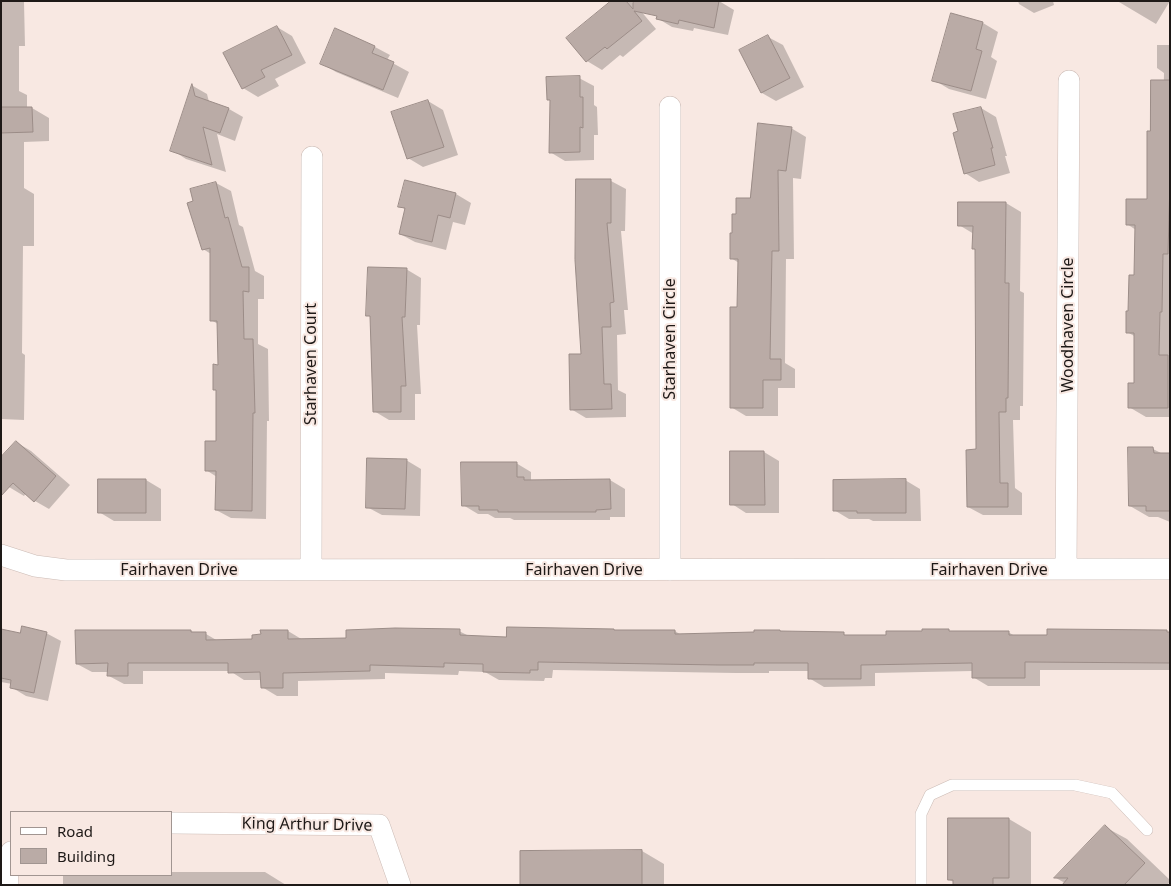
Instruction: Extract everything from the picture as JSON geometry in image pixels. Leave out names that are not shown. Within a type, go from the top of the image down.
[{"type":"street","name":"Woodhaven Circle","points":[[1066,569],[1070,81]]},
{"type":"street","name":"Starhaven Circle","points":[[670,108],[670,570]]},
{"type":"street","name":"Starhaven Court","points":[[311,570],[312,157]]},
{"type":"street","name":"Fairhaven Drive","points":[[1,555],[34,566],[66,570],[1170,569]]},
{"type":"street","name":"King Arthur Drive","points":[[172,823],[379,825],[400,885]]},
{"type":"street","points":[[8,885],[10,856]]},
{"type":"lane","points":[[921,885],[920,814],[930,795],[952,784],[1075,785],[1112,793],[1147,830]]},
{"type":"building","points":[[611,1],[626,1],[633,9],[633,1],[719,1],[714,28],[679,20],[678,24],[656,19],[657,16],[634,11],[642,21],[607,49],[605,47],[586,62],[566,38]]},
{"type":"building","points":[[951,13],[983,22],[976,49],[982,51],[971,91],[932,81]]},
{"type":"building","points":[[277,26],[292,55],[261,70],[265,77],[242,89],[223,53]]},
{"type":"building","points":[[335,28],[375,46],[372,53],[394,62],[383,90],[320,64]]},
{"type":"building","points":[[768,35],[790,78],[761,93],[739,50]]},
{"type":"building","points":[[580,76],[580,97],[583,97],[583,128],[580,127],[580,152],[549,153],[550,100],[547,100],[546,77]]},
{"type":"building","points":[[1151,80],[1170,80],[1168,254],[1163,254],[1159,355],[1168,355],[1168,408],[1128,408],[1128,383],[1134,383],[1134,333],[1126,333],[1126,311],[1128,311],[1129,275],[1134,275],[1135,225],[1126,225],[1126,199],[1147,199],[1147,131],[1150,131]]},
{"type":"building","points":[[192,84],[195,96],[229,108],[220,133],[203,127],[212,165],[170,151]]},
{"type":"building","points":[[428,100],[444,147],[407,159],[391,112]]},
{"type":"building","points":[[1,107],[32,107],[33,132],[1,133]]},
{"type":"building","points":[[981,107],[993,148],[991,148],[995,165],[964,174],[953,133],[958,131],[953,114]]},
{"type":"building","points":[[758,123],[792,127],[786,171],[778,170],[779,251],[772,251],[770,359],[781,359],[781,380],[763,380],[763,408],[730,408],[730,307],[737,307],[738,259],[730,259],[730,233],[732,233],[732,214],[736,214],[736,198],[750,198]]},
{"type":"building","points":[[576,179],[611,179],[611,223],[607,223],[614,302],[610,303],[611,327],[602,327],[604,384],[611,384],[612,409],[570,410],[569,354],[581,354],[575,260]]},
{"type":"building","points":[[405,180],[456,193],[450,218],[438,215],[432,242],[399,234],[405,208],[398,207]]},
{"type":"building","points":[[216,182],[225,218],[228,217],[242,267],[249,267],[249,292],[243,291],[244,339],[253,339],[255,413],[253,413],[252,511],[215,510],[216,471],[205,471],[205,441],[216,441],[216,390],[213,390],[213,364],[218,365],[217,321],[210,321],[210,248],[202,250],[187,203],[193,201],[190,189]]},
{"type":"building","points":[[958,202],[1006,202],[1005,283],[1009,283],[1008,398],[1006,398],[1006,412],[999,412],[1000,483],[1008,483],[1008,507],[967,507],[966,450],[976,449],[975,249],[972,249],[973,226],[958,226]]},
{"type":"building","points":[[368,267],[407,268],[405,317],[402,317],[406,386],[401,386],[401,412],[373,412],[370,316],[366,316]]},
{"type":"building","points":[[16,441],[56,476],[34,502],[13,483],[1,496],[1,457]]},
{"type":"building","points":[[1128,447],[1153,447],[1154,453],[1170,453],[1170,511],[1146,511],[1146,506],[1129,506]]},
{"type":"building","points":[[730,451],[764,451],[765,505],[730,505]]},
{"type":"building","points":[[367,458],[407,459],[405,509],[366,508]]},
{"type":"building","points":[[461,462],[517,462],[517,477],[524,477],[524,480],[610,479],[611,509],[596,510],[596,512],[498,512],[498,510],[479,510],[479,506],[462,506]]},
{"type":"building","points":[[98,479],[146,479],[146,513],[98,513]]},
{"type":"building","points":[[906,479],[906,513],[833,511],[833,480]]},
{"type":"building","points":[[22,626],[47,632],[34,693],[10,688],[11,680],[1,678],[1,629],[20,633]]},
{"type":"building","points":[[507,627],[675,630],[675,634],[780,630],[844,632],[844,635],[886,635],[886,631],[922,631],[922,629],[1009,631],[1009,635],[1047,635],[1047,629],[1167,630],[1167,632],[1170,632],[1170,663],[1025,662],[1025,678],[972,678],[972,663],[861,665],[861,679],[808,679],[808,663],[719,665],[538,662],[538,670],[530,670],[530,673],[483,672],[483,664],[444,663],[444,667],[370,665],[370,671],[283,673],[283,688],[261,688],[260,672],[228,673],[228,663],[128,663],[128,676],[107,676],[108,663],[76,664],[75,630],[191,630],[191,632],[206,632],[206,640],[252,639],[252,635],[261,634],[260,630],[288,630],[288,639],[346,638],[346,630],[395,628],[460,629],[460,635],[506,637]]},
{"type":"building","points":[[948,818],[1009,818],[1009,878],[993,878],[993,885],[953,885],[953,880],[948,880]]},
{"type":"building","points":[[1105,825],[1145,863],[1124,885],[1062,885],[1068,878],[1054,878]]},
{"type":"building","points":[[642,850],[642,885],[520,885],[520,851]]}]
